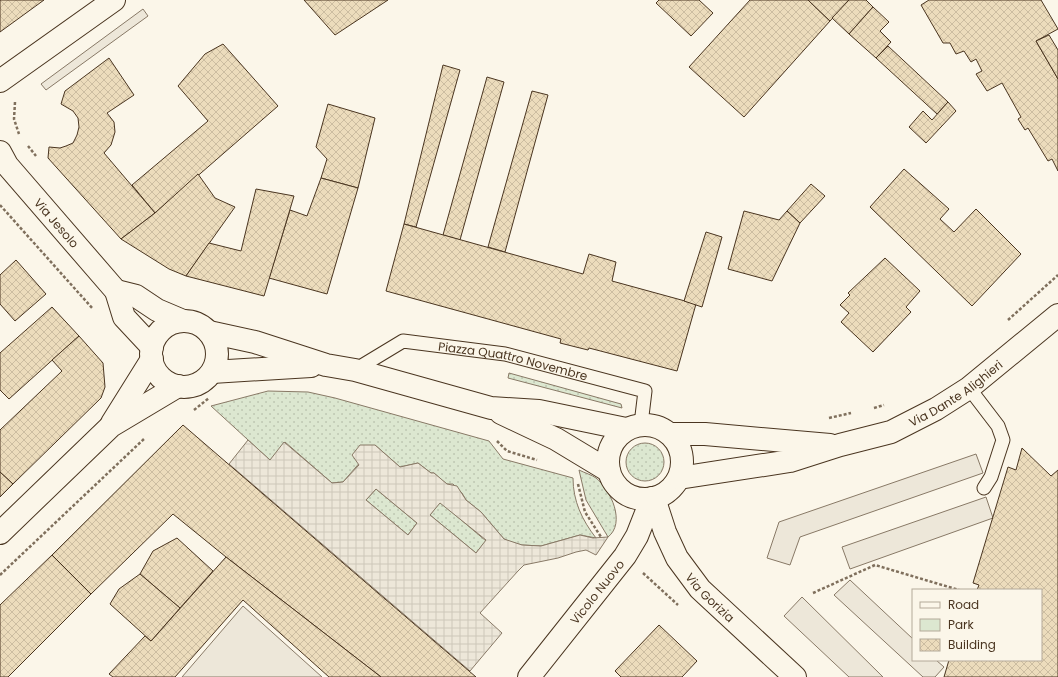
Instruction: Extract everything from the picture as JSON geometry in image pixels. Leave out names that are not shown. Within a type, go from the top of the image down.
[{"type":"street","points":[[0,81],[114,0]]},
{"type":"street","name":"Via Jesolo","points":[[0,152],[7,165],[116,291],[124,317],[143,339],[152,353]]},
{"type":"street","points":[[116,291],[136,296],[157,310],[183,321],[198,324],[209,332],[255,342],[326,365],[355,370],[491,408],[556,439],[609,472]]},
{"type":"street","name":"Via Dante Alighieri","points":[[679,478],[790,461],[840,445],[891,432],[936,409],[970,388],[1058,315]]},
{"type":"street","points":[[111,426],[152,353],[154,340],[161,330],[172,323],[183,321]]},
{"type":"street","points":[[152,353],[159,376],[165,381],[178,386],[186,387],[201,382],[212,372],[217,353],[215,344],[209,332]]},
{"type":"street","points":[[212,372],[326,365]]},
{"type":"street","points":[[0,533],[111,426],[178,386]]},
{"type":"street","points":[[491,408],[540,411],[633,427],[653,425],[671,434],[679,446],[682,458],[679,478],[665,494],[653,498],[636,497],[623,492],[616,486],[609,472],[608,460],[610,448],[616,437],[633,427]]},
{"type":"street","name":"Via Dante Alighieri","points":[[671,434],[705,434],[840,445]]},
{"type":"street","name":"Vicolo Nuovo","points":[[529,677],[625,556],[638,536],[653,498]]},
{"type":"street","name":"Via Gorizia","points":[[653,498],[664,532],[676,558],[700,589],[794,677]]},
{"type":"lane","name":"Piazza Quattro Novembre","points":[[355,370],[403,341],[505,354],[645,391],[633,427]]},
{"type":"lane","points":[[970,388],[998,426],[1003,440],[991,477],[984,488]]},
{"type":"path","points":[[15,101],[14,119],[19,134],[38,159]]},
{"type":"path","points":[[0,205],[94,310]]},
{"type":"path","points":[[1006,322],[1058,275]]},
{"type":"path","points":[[194,410],[214,396]]},
{"type":"path","points":[[866,410],[889,403]]},
{"type":"path","points":[[828,418],[859,412]]},
{"type":"path","points":[[0,575],[150,432]]},
{"type":"path","points":[[493,438],[507,451],[542,462]]},
{"type":"path","points":[[578,479],[585,512],[601,538]]},
{"type":"path","points":[[813,593],[875,565],[956,589]]},
{"type":"green space","points":[[509,373],[621,404],[622,408],[508,378]]},
{"type":"green space","points":[[268,391],[308,392],[335,398],[489,441],[503,459],[573,478],[573,486],[579,510],[586,524],[596,538],[580,535],[541,546],[522,545],[511,542],[504,539],[481,512],[466,500],[462,493],[453,484],[447,484],[434,473],[431,473],[418,463],[400,467],[375,445],[343,482],[332,483],[285,442],[271,461],[211,406]]},
{"type":"green space","points":[[641,443],[649,443],[656,446],[661,451],[664,462],[661,473],[656,478],[649,481],[641,481],[634,478],[629,473],[626,466],[626,458],[629,451],[634,446]]},
{"type":"green space","points":[[579,470],[596,478],[602,483],[611,498],[616,515],[616,524],[608,537],[586,500]]},
{"type":"green space","points":[[376,489],[417,523],[408,535],[366,500]]},
{"type":"green space","points":[[440,502],[486,541],[476,553],[430,515]]},
{"type":"shaded area","points":[[143,9],[148,16],[46,90],[41,84]]},
{"type":"shaded area","points":[[248,440],[270,460],[284,442],[332,483],[343,482],[359,465],[352,455],[360,445],[375,445],[400,467],[418,463],[431,473],[434,473],[447,484],[457,486],[466,500],[481,512],[504,539],[522,545],[541,546],[580,535],[593,538],[608,537],[596,555],[586,550],[524,565],[480,613],[502,633],[470,671],[229,464]],"holes":[[[376,489],[417,523],[408,535],[366,500]],[[440,503],[486,540],[476,553],[430,515]]]},
{"type":"shaded area","points":[[976,454],[983,473],[800,537],[790,565],[767,558],[779,522]]},
{"type":"shaded area","points":[[986,497],[993,518],[850,569],[842,547]]},
{"type":"shaded area","points":[[850,580],[912,638],[912,661],[937,661],[944,667],[935,677],[923,677],[834,595]]},
{"type":"shaded area","points":[[802,597],[883,677],[849,677],[784,616]]},
{"type":"shaded area","points":[[243,606],[322,677],[182,677]]},
{"type":"building","points":[[0,0],[44,0],[0,32]]},
{"type":"building","points":[[304,0],[388,0],[335,35]]},
{"type":"building","points":[[659,0],[699,0],[713,13],[691,36],[656,3]]},
{"type":"building","points":[[750,0],[808,0],[830,21],[744,117],[689,67]]},
{"type":"building","points":[[808,0],[849,0],[830,21]]},
{"type":"building","points":[[849,0],[866,0],[873,7],[849,34],[832,18]]},
{"type":"building","points":[[929,0],[1041,0],[1058,29],[1036,41],[1058,79],[1058,171],[1052,159],[1048,161],[1028,128],[1025,130],[1018,119],[1021,117],[1002,83],[987,91],[976,74],[982,71],[976,59],[971,62],[964,51],[956,54],[950,43],[943,43],[921,5]]},
{"type":"building","points":[[873,7],[889,22],[880,31],[891,42],[876,58],[849,34]]},
{"type":"building","points":[[1049,35],[1058,50],[1058,79],[1036,41]]},
{"type":"building","points":[[223,44],[278,106],[155,213],[132,185],[208,121],[178,86],[205,54]]},
{"type":"building","points":[[888,46],[948,102],[937,114],[876,58]]},
{"type":"building","points":[[109,58],[134,95],[107,113],[114,122],[115,132],[111,145],[104,153],[155,213],[121,239],[48,158],[49,147],[60,148],[73,143],[77,135],[79,127],[78,118],[73,111],[61,104],[65,91]]},
{"type":"building","points":[[443,65],[460,70],[416,227],[404,224]]},
{"type":"building","points":[[487,77],[504,82],[460,240],[443,235]]},
{"type":"building","points":[[532,91],[548,95],[505,252],[488,247]]},
{"type":"building","points":[[948,102],[956,111],[926,143],[909,127],[923,111],[932,120]]},
{"type":"building","points":[[328,104],[375,118],[358,188],[321,178],[327,159],[316,147]]},
{"type":"building","points":[[904,169],[949,209],[940,219],[954,232],[976,209],[1021,254],[972,306],[870,207]]},
{"type":"building","points":[[198,174],[215,198],[235,207],[186,276],[169,269],[121,239],[155,213]]},
{"type":"building","points":[[321,178],[358,188],[327,294],[269,278],[290,210],[307,216]]},
{"type":"building","points":[[811,184],[825,196],[800,223],[787,211]]},
{"type":"building","points":[[256,189],[294,196],[264,296],[186,276],[209,243],[241,251]]},
{"type":"building","points":[[744,211],[779,220],[787,211],[800,223],[772,281],[728,269]]},
{"type":"building","points":[[404,224],[583,274],[589,254],[616,262],[612,281],[696,304],[677,371],[589,348],[588,350],[560,343],[561,339],[386,291]]},
{"type":"building","points":[[706,232],[722,237],[702,307],[684,301]]},
{"type":"building","points":[[885,258],[920,291],[906,307],[911,312],[873,352],[841,322],[849,313],[840,305],[850,295],[848,293]]},
{"type":"building","points":[[16,260],[46,294],[15,321],[0,304],[0,275]]},
{"type":"building","points":[[52,307],[79,336],[9,399],[0,390],[0,353]]},
{"type":"building","points":[[79,336],[103,363],[105,387],[101,398],[13,484],[0,472],[0,430],[62,371],[52,360]]},
{"type":"building","points":[[183,425],[476,677],[381,677],[173,514],[91,594],[52,555]]},
{"type":"building","points":[[1022,448],[1051,476],[1058,470],[1058,677],[944,677],[949,661],[1042,661],[1042,589],[977,589],[979,585],[973,583],[1008,467],[1016,470]]},
{"type":"building","points":[[0,472],[13,484],[0,497]]},
{"type":"building","points":[[177,538],[213,571],[180,608],[140,574],[153,551]]},
{"type":"building","points":[[52,555],[91,594],[8,677],[0,677],[0,605]]},
{"type":"building","points":[[226,557],[381,677],[329,677],[243,600],[175,677],[113,677],[109,674],[145,636],[151,641]]},
{"type":"building","points":[[140,574],[180,608],[151,641],[110,604],[119,589]]},
{"type":"building","points":[[659,625],[697,661],[682,677],[621,677],[615,671]]}]
